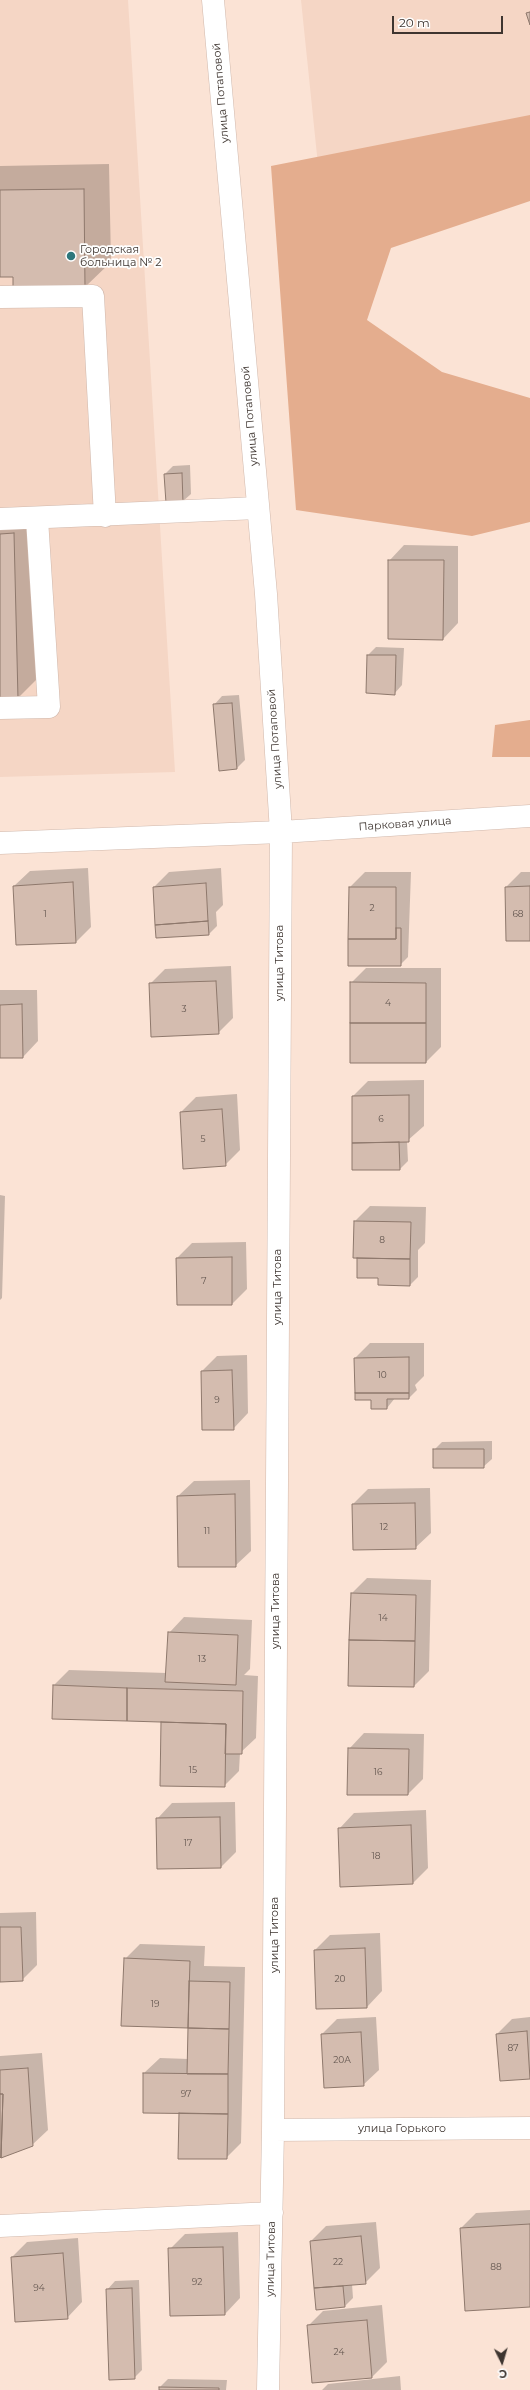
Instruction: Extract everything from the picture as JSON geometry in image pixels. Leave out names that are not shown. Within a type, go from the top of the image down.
[{"type":"street","name":"улица Потаповой","points":[[213,0],[266,594],[281,832]]},
{"type":"street","points":[[0,297],[93,296],[105,516]]},
{"type":"street","points":[[0,520],[258,508]]},
{"type":"street","points":[[0,708],[49,708],[37,518]]},
{"type":"street","name":"Парковая улица","points":[[0,843],[281,832],[530,816]]},
{"type":"street","name":"улица Титова","points":[[268,2390],[273,2130],[281,832]]},
{"type":"street","name":"улица Горького","points":[[273,2130],[530,2128]]},
{"type":"street","points":[[0,2226],[272,2213]]},
{"type":"shaded area","name":"Городская больница № 2","points":[[0,0],[128,0],[175,772],[0,777]]},
{"type":"shaded area","points":[[301,0],[530,0],[530,154],[321,194]]},
{"type":"shaded area","points":[[530,115],[530,201],[391,248],[367,320],[442,372],[530,398],[530,522],[472,536],[296,510],[271,166]]},
{"type":"shaded area","points":[[530,720],[530,757],[492,757],[495,725]]},
{"type":"building","points":[[530,12],[530,25],[526,13]]},
{"type":"building","points":[[84,189],[85,288],[13,289],[13,277],[0,277],[0,190]]},
{"type":"building","points":[[182,473],[183,503],[166,503],[164,474]]},
{"type":"building","points":[[14,533],[18,699],[0,699],[0,534]]},
{"type":"building","points":[[388,560],[444,560],[443,640],[388,639]]},
{"type":"building","points":[[367,655],[396,655],[395,695],[366,693]]},
{"type":"building","points":[[232,703],[237,769],[219,771],[213,704]]},
{"type":"building","points":[[73,882],[76,943],[16,945],[13,886]]},
{"type":"building","points":[[206,883],[208,921],[155,925],[153,887]]},
{"type":"building","points":[[530,886],[530,941],[506,941],[505,887]]},
{"type":"building","points":[[349,887],[396,887],[396,939],[348,939]]},
{"type":"building","points":[[208,921],[209,935],[156,938],[155,925]]},
{"type":"building","points":[[396,928],[401,928],[401,966],[348,966],[348,939],[396,939]]},
{"type":"building","points":[[216,981],[219,1034],[151,1037],[149,983]]},
{"type":"building","points":[[350,982],[426,983],[426,1023],[350,1023]]},
{"type":"building","points":[[22,1004],[23,1058],[0,1058],[0,1005]]},
{"type":"building","points":[[350,1023],[426,1023],[426,1063],[350,1063]]},
{"type":"building","points":[[409,1095],[409,1142],[352,1143],[352,1096]]},
{"type":"building","points":[[222,1109],[226,1166],[183,1169],[180,1112]]},
{"type":"building","points":[[399,1142],[400,1170],[352,1170],[352,1143]]},
{"type":"building","points":[[354,1221],[411,1222],[410,1259],[353,1258]]},
{"type":"building","points":[[232,1257],[232,1305],[177,1305],[176,1258]]},
{"type":"building","points":[[357,1258],[410,1259],[410,1286],[378,1285],[378,1278],[357,1278]]},
{"type":"building","points":[[409,1357],[409,1393],[355,1393],[354,1358]]},
{"type":"building","points":[[232,1370],[234,1430],[202,1430],[201,1371]]},
{"type":"building","points":[[355,1393],[409,1393],[409,1399],[387,1399],[387,1409],[371,1409],[371,1400],[355,1400]]},
{"type":"building","points":[[433,1449],[484,1449],[484,1468],[433,1468]]},
{"type":"building","points":[[235,1494],[236,1567],[178,1567],[177,1496]]},
{"type":"building","points":[[415,1503],[416,1549],[353,1550],[352,1504]]},
{"type":"building","points":[[351,1593],[416,1595],[415,1641],[349,1640]]},
{"type":"building","points":[[168,1632],[238,1635],[236,1685],[165,1682]]},
{"type":"building","points":[[349,1640],[415,1641],[414,1687],[348,1686]]},
{"type":"building","points":[[53,1685],[127,1688],[127,1721],[52,1719]]},
{"type":"building","points":[[127,1688],[243,1691],[242,1754],[225,1754],[226,1724],[127,1721]]},
{"type":"building","points":[[161,1722],[226,1724],[225,1787],[160,1786]]},
{"type":"building","points":[[348,1748],[409,1749],[408,1795],[347,1795]]},
{"type":"building","points":[[220,1817],[221,1868],[157,1869],[156,1818]]},
{"type":"building","points":[[411,1825],[413,1884],[340,1887],[338,1828]]},
{"type":"building","points":[[0,1927],[21,1927],[23,1981],[0,1982]]},
{"type":"building","points":[[365,1948],[367,2008],[316,2009],[314,1950]]},
{"type":"building","points":[[124,1958],[190,1961],[188,2028],[121,2026]]},
{"type":"building","points":[[189,1981],[230,1982],[229,2029],[188,2028]]},
{"type":"building","points":[[188,2028],[229,2029],[228,2074],[187,2074]]},
{"type":"building","points":[[527,2031],[530,2079],[500,2081],[496,2034]]},
{"type":"building","points":[[361,2032],[364,2086],[324,2088],[321,2034]]},
{"type":"building","points":[[28,2068],[33,2146],[1,2158],[3,2094],[0,2094],[0,2070]]},
{"type":"building","points":[[143,2073],[228,2074],[228,2114],[143,2113]]},
{"type":"building","points":[[0,2094],[3,2094],[1,2158],[0,2157]]},
{"type":"building","points":[[179,2113],[228,2114],[227,2159],[178,2159]]},
{"type":"building","points":[[530,2224],[530,2307],[465,2311],[460,2228]]},
{"type":"building","points":[[361,2236],[366,2284],[314,2288],[310,2241]]},
{"type":"building","points":[[223,2247],[225,2315],[170,2316],[168,2248]]},
{"type":"building","points":[[63,2253],[68,2319],[15,2322],[11,2257]]},
{"type":"building","points":[[343,2286],[345,2307],[316,2310],[314,2288]]},
{"type":"building","points":[[132,2288],[135,2379],[109,2380],[106,2289]]},
{"type":"building","points":[[367,2320],[372,2378],[312,2383],[307,2325]]},
{"type":"building","points":[[159,2387],[219,2388],[219,2390],[159,2390]]},
{"type":"place","name":"Городская больница № 2","points":[[71,256]]}]
